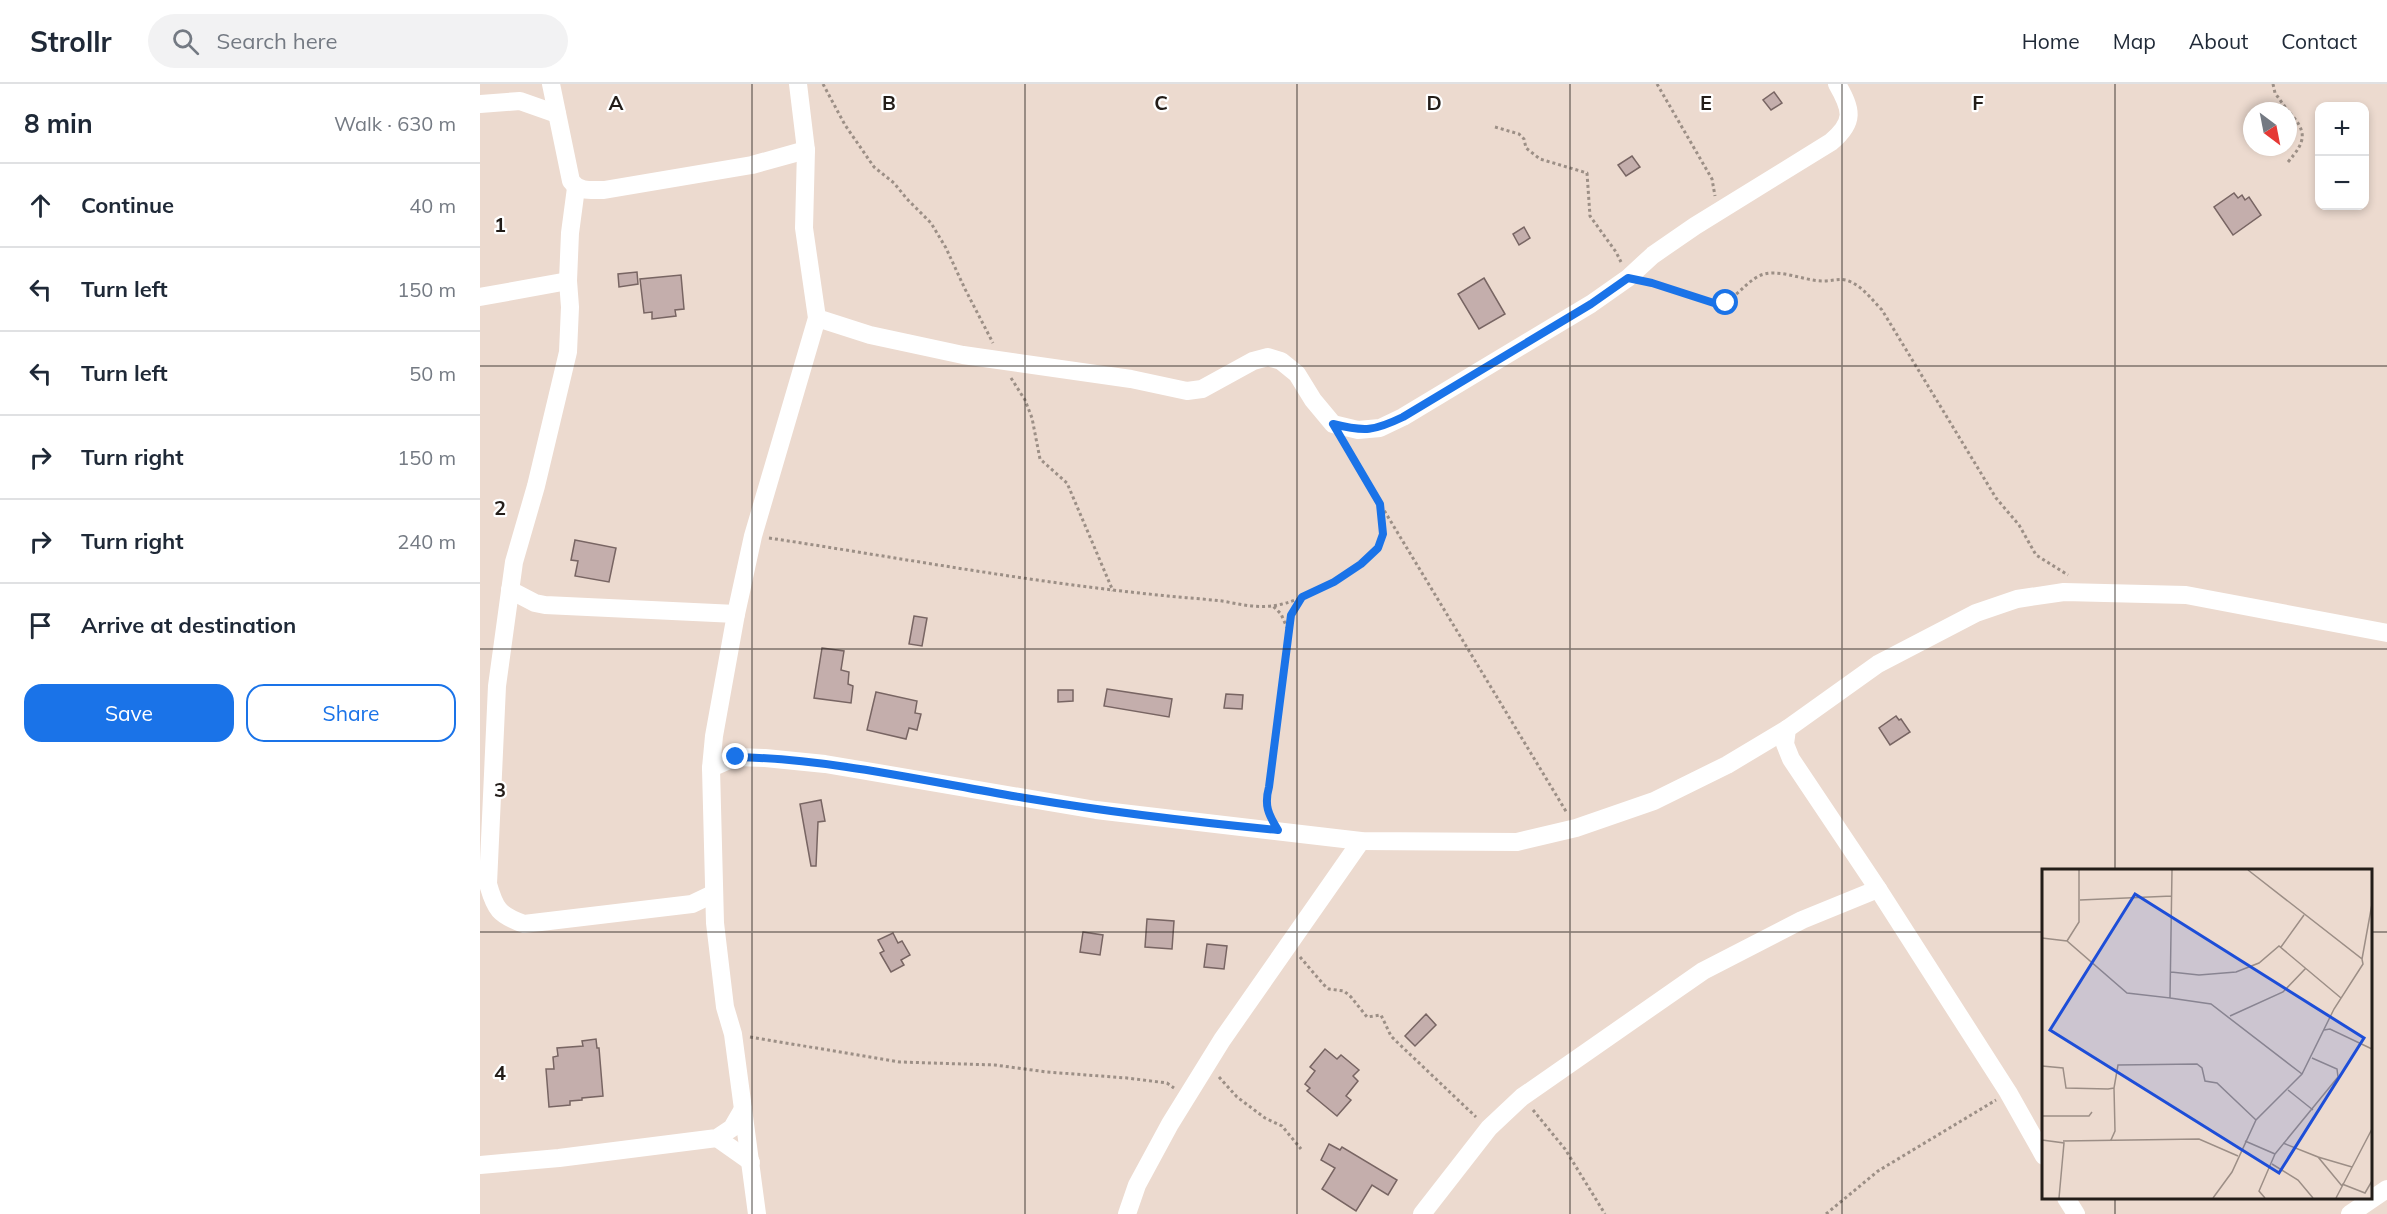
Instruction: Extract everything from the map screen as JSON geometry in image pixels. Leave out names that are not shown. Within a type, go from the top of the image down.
[{"type":"street","points":[[551,84],[571,181],[576,188],[570,233],[568,352],[536,486],[514,562],[496,686],[488,884],[493,904],[508,918],[524,924],[692,904],[713,894]]},
{"type":"street","points":[[757,1214],[734,1034],[725,1007],[715,923],[711,768],[714,736],[736,614],[753,536],[817,318],[804,228],[806,150],[798,84]]},
{"type":"street","points":[[817,318],[870,334],[963,355],[1131,379],[1188,391],[1202,389],[1253,361],[1268,357],[1281,361],[1297,374],[1333,424],[1358,430],[1380,428],[1396,421],[1591,304],[1628,278],[1653,255],[1831,142],[1844,131],[1849,120],[1849,108],[1837,84]]},
{"type":"street","points":[[480,104],[520,101],[557,114]]},
{"type":"street","points":[[576,188],[604,190],[752,165],[806,150]]},
{"type":"street","points":[[480,297],[568,280]]},
{"type":"street","points":[[510,590],[535,603],[545,605],[736,614]]},
{"type":"street","points":[[711,768],[736,757],[765,758],[825,764],[1096,810],[1361,841],[1518,842],[1576,828],[1654,801],[1727,765],[1787,729],[1878,664],[1976,613],[2017,599],[2064,592],[2186,595],[2387,633]]},
{"type":"street","points":[[1787,729],[1785,744],[1791,759],[1878,889],[2008,1092],[2042,1154]]},
{"type":"street","points":[[714,736],[736,757]]},
{"type":"street","points":[[1127,1214],[1137,1185],[1170,1124],[1222,1040],[1361,841]]},
{"type":"street","points":[[1422,1214],[1489,1128],[1522,1097],[1703,971],[1802,920],[1878,889]]},
{"type":"street","points":[[692,904],[715,923]]},
{"type":"street","points":[[480,1165],[559,1158],[717,1138],[732,1128],[743,1109]]},
{"type":"street","points":[[717,1138],[751,1162]]},
{"type":"street","points":[[2350,1214],[2387,1189]]},
{"type":"street","points":[[2067,1199],[2076,1214]]},
{"type":"path","points":[[823,84],[845,125],[874,166],[894,183],[931,223],[946,248],[1010,377],[1025,400],[1032,418],[1040,459],[1067,483],[1113,591]]},
{"type":"path","points":[[1657,84],[1712,179],[1716,213]]},
{"type":"path","points":[[2273,84],[2275,93],[2282,102]]},
{"type":"path","points":[[2297,121],[2303,135],[2301,147],[2297,152]]},
{"type":"path","points":[[1495,127],[1519,134],[1524,139],[1526,148],[1540,159],[1587,173],[1590,216],[1616,252],[1628,278],[1652,283],[1717,304],[1726,303],[1761,275],[1772,272],[1803,279],[1847,280],[1860,286],[1882,310],[1996,498],[2019,525],[2036,555],[2071,577]]},
{"type":"path","points":[[2288,162],[2293,156]]},
{"type":"path","points":[[1333,424],[1576,828]]},
{"type":"path","points":[[753,536],[1113,591],[1252,606],[1273,606],[1302,597],[1334,582],[1361,564],[1378,548],[1383,534],[1380,504]]},
{"type":"path","points":[[1278,830],[1267,812],[1266,799],[1291,615],[1302,597]]},
{"type":"path","points":[[1273,606],[1281,614],[1289,632]]},
{"type":"path","points":[[1289,945],[1324,985],[1344,991],[1367,1017],[1381,1016],[1391,1036],[1489,1128]]},
{"type":"path","points":[[734,1034],[900,1062],[995,1065],[1167,1083],[1185,1101]]},
{"type":"path","points":[[1206,1066],[1237,1096],[1265,1118],[1282,1126],[1301,1149]]},
{"type":"path","points":[[1826,1214],[1878,1171],[2008,1092]]},
{"type":"path","points":[[1522,1097],[1565,1149],[1605,1214]]},
{"type":"building","points":[[1774,92],[1782,103],[1771,110],[1763,100]]},
{"type":"building","points":[[1632,156],[1640,167],[1626,176],[1618,165]]},
{"type":"building","points":[[2234,193],[2238,198],[2242,195],[2245,200],[2249,197],[2261,215],[2233,235],[2214,207]]},
{"type":"building","points":[[1524,227],[1530,238],[1519,245],[1513,234]]},
{"type":"building","points":[[637,272],[638,284],[619,287],[618,274]]},
{"type":"building","points":[[681,275],[684,309],[675,310],[676,316],[652,319],[652,312],[644,313],[640,279]]},
{"type":"building","points":[[1484,278],[1505,314],[1479,329],[1458,294]]},
{"type":"building","points":[[575,540],[616,548],[609,582],[575,576],[578,561],[571,560]]},
{"type":"building","points":[[914,616],[927,618],[922,646],[909,644]]},
{"type":"building","points":[[822,648],[844,651],[841,670],[849,672],[848,684],[853,686],[851,703],[814,698]]},
{"type":"building","points":[[1107,689],[1172,699],[1169,717],[1104,706]]},
{"type":"building","points":[[1058,690],[1073,690],[1073,701],[1058,702]]},
{"type":"building","points":[[876,692],[917,701],[915,713],[921,714],[917,730],[909,728],[906,739],[867,730]]},
{"type":"building","points":[[1226,694],[1243,695],[1242,709],[1224,708]]},
{"type":"building","points":[[1896,716],[1910,732],[1890,745],[1879,728]]},
{"type":"building","points":[[821,800],[825,821],[818,822],[816,866],[811,866],[800,804]]},
{"type":"building","points":[[1147,919],[1174,921],[1172,949],[1145,947]]},
{"type":"building","points":[[1083,932],[1103,935],[1100,955],[1080,952]]},
{"type":"building","points":[[893,933],[898,943],[902,941],[910,955],[901,960],[904,965],[891,972],[880,953],[884,951],[878,940]]},
{"type":"building","points":[[1207,944],[1227,946],[1224,969],[1204,967]]},
{"type":"building","points":[[1426,1014],[1436,1025],[1415,1046],[1405,1036]]},
{"type":"building","points":[[596,1039],[597,1048],[599,1048],[603,1096],[570,1101],[570,1105],[549,1107],[546,1069],[554,1069],[553,1057],[558,1056],[557,1048],[583,1046],[582,1041]]},
{"type":"building","points":[[1325,1049],[1337,1059],[1341,1055],[1359,1070],[1353,1076],[1358,1081],[1346,1096],[1351,1100],[1337,1116],[1307,1091],[1310,1088],[1305,1084],[1315,1071],[1310,1067]]},
{"type":"building","points":[[1329,1144],[1340,1150],[1342,1147],[1397,1180],[1388,1195],[1372,1185],[1356,1211],[1322,1189],[1335,1168],[1321,1160]]},
{"type":"route","points":[[736,757],[825,764],[1096,810],[1278,830],[1267,812],[1266,799],[1291,615],[1302,597],[1334,582],[1361,564],[1378,548],[1383,534],[1380,504],[1333,424],[1358,430],[1380,428],[1403,417],[1591,304],[1628,278],[1652,283],[1696,299],[1717,304],[1726,303]]}]
